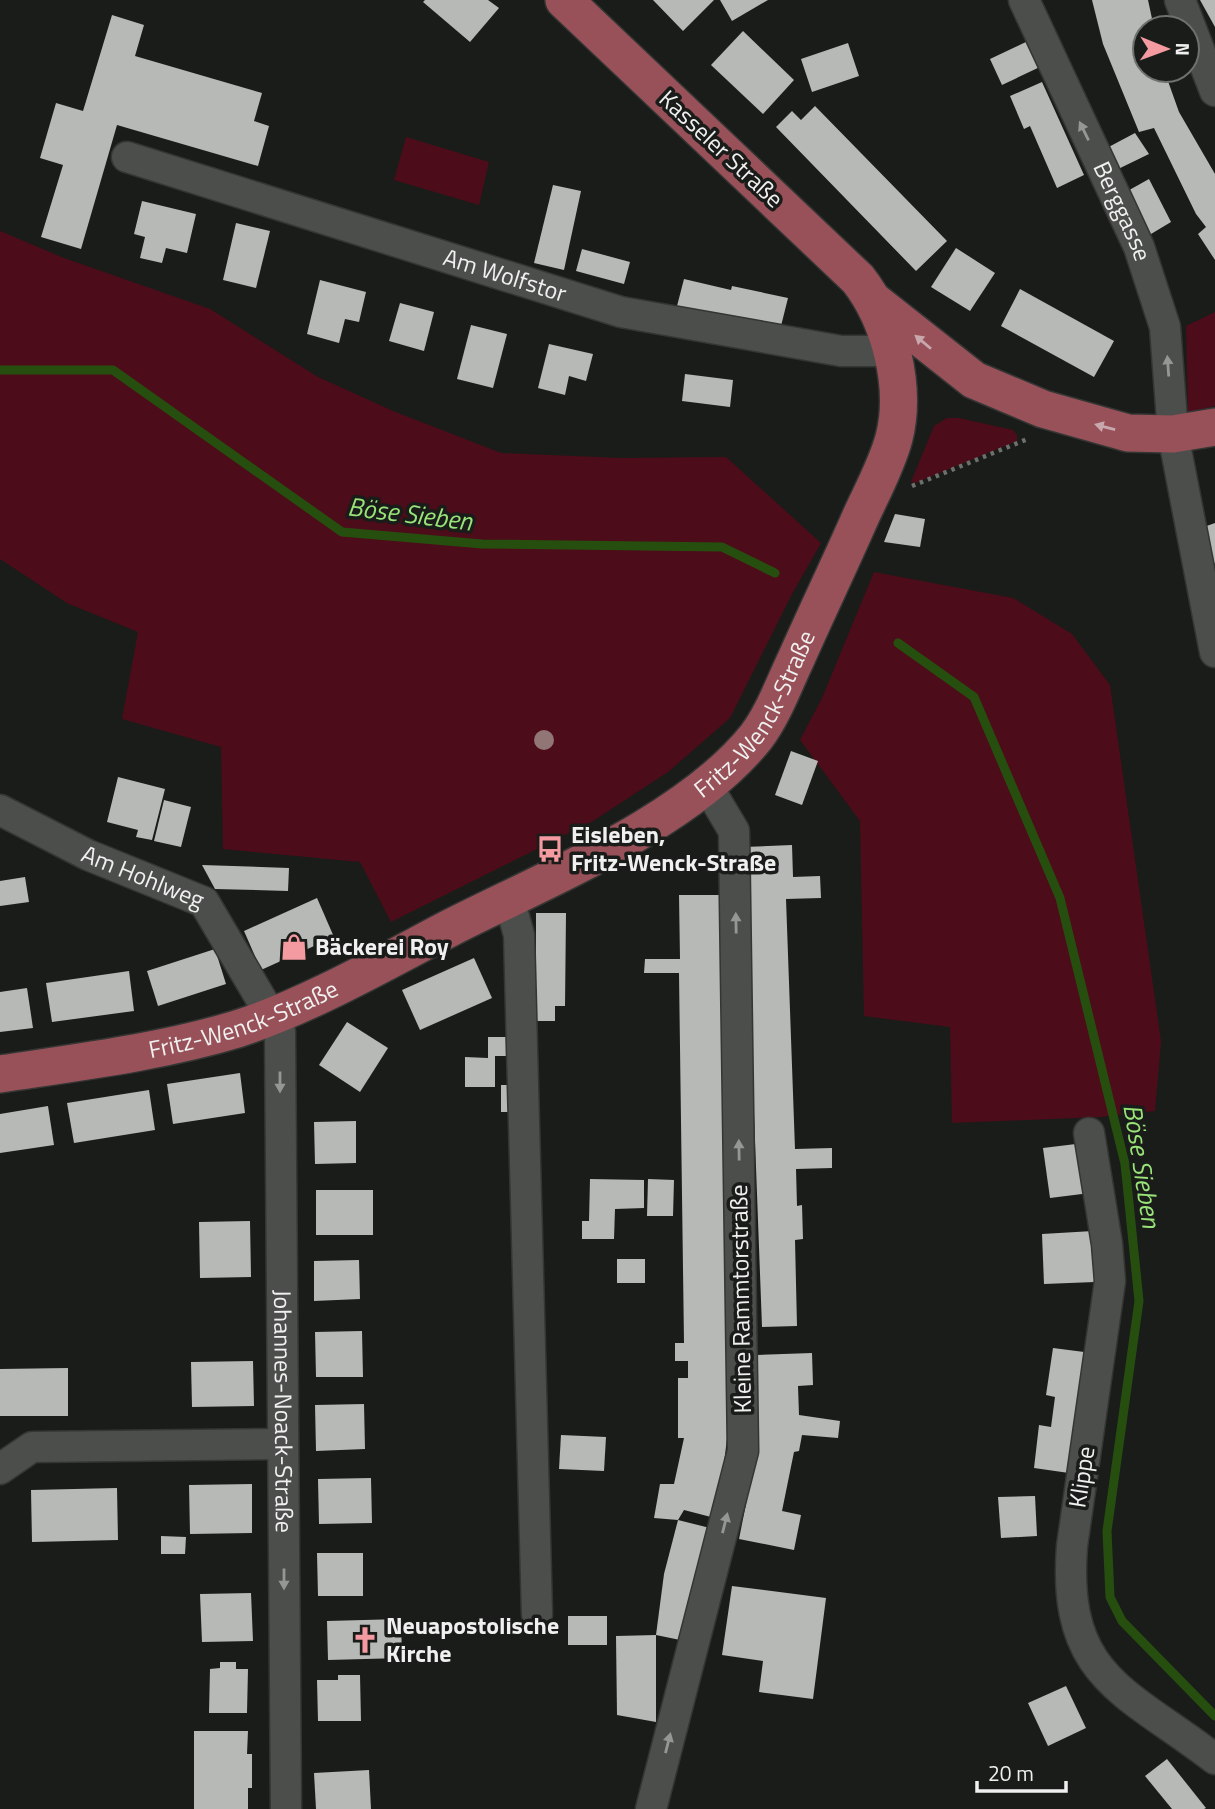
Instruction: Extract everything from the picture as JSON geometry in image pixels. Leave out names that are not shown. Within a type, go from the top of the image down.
[{"type":"main road","name":"Kasseler Straße","points":[[564,0],[858,279],[874,301],[974,380],[1077,419],[1128,433],[1173,435],[1215,427]]},
{"type":"main road","name":"Kasseler Straße","points":[[874,301],[891,351],[898,394],[944,380],[974,380]]},
{"type":"main road","name":"Fritz-Wenck-Straße","points":[[0,1074],[183,1043],[272,1016],[509,899],[645,826],[706,784],[756,736],[781,691],[867,505],[894,438],[898,394]]},
{"type":"street","name":"Berggasse","points":[[1024,0],[1139,247],[1165,327],[1173,435],[1215,652]]},
{"type":"street","points":[[1180,0],[1215,91]]},
{"type":"street","name":"Am Wolfstor","points":[[127,157],[621,312],[841,351],[891,351]]},
{"type":"street","name":"Kleine Rammtorstraße","points":[[651,1809],[743,1451],[734,831],[706,784]]},
{"type":"street","name":"Am Hohlweg","points":[[0,810],[88,855],[204,902],[272,1016]]},
{"type":"street","points":[[509,899],[519,935],[537,1614]]},
{"type":"street","name":"Johannes-Noack-Straße","points":[[272,1016],[280,1031],[286,1809]]},
{"type":"street","name":"Klippe","points":[[1089,1133],[1107,1244],[1110,1281],[1072,1546],[1071,1582],[1077,1628],[1089,1656],[1111,1682],[1215,1759]]},
{"type":"street","points":[[0,1469],[32,1447],[283,1444]]},
{"type":"path","points":[[867,505],[1077,419]]},
{"type":"shaded area","points":[[406,137],[489,162],[479,205],[394,180]]},
{"type":"shaded area","points":[[0,231],[64,258],[210,309],[318,377],[393,411],[501,453],[620,458],[726,457],[821,543],[792,594],[730,718],[668,772],[593,821],[391,922],[360,862],[223,849],[221,747],[122,719],[138,632],[67,603],[0,559]]},
{"type":"shaded area","points":[[1215,312],[1215,406],[1188,412],[1186,326]]},
{"type":"shaded area","points":[[947,418],[959,418],[1013,430],[1017,441],[915,483],[911,482],[934,426]]},
{"type":"shaded area","points":[[874,572],[1013,598],[1072,634],[1110,685],[1161,1041],[1155,1111],[1100,1117],[952,1123],[950,1027],[864,1016],[860,821],[800,740],[822,698]]},
{"type":"building","points":[[488,0],[499,8],[470,42],[423,2]]},
{"type":"building","points":[[653,0],[714,0],[683,31]]},
{"type":"building","points":[[720,0],[768,0],[732,21]]},
{"type":"building","points":[[1092,0],[1148,0],[1151,14],[1131,14],[1131,84],[1169,84],[1179,112],[1215,174],[1215,260],[1198,234],[1206,227],[1196,214],[1154,128],[1139,132],[1103,44]]},
{"type":"building","points":[[1200,0],[1215,0],[1215,27]]},
{"type":"building","points":[[112,15],[144,25],[135,56],[262,93],[254,121],[269,126],[258,166],[117,125],[81,249],[41,237],[63,165],[40,158],[56,103],[83,111]]},
{"type":"building","points":[[743,31],[794,80],[763,114],[711,65]]},
{"type":"building","points":[[1030,40],[1042,66],[1002,85],[990,59]]},
{"type":"building","points":[[848,43],[859,76],[812,92],[801,59]]},
{"type":"building","points":[[1042,82],[1084,175],[1057,188],[1030,126],[1024,129],[1010,96]]},
{"type":"building","points":[[815,106],[947,241],[916,271],[776,127],[792,111],[801,120]]},
{"type":"building","points":[[1135,133],[1149,154],[1112,172],[1103,150]]},
{"type":"building","points":[[1149,179],[1171,222],[1146,237],[1124,193]]},
{"type":"building","points":[[553,185],[581,191],[564,270],[534,263]]},
{"type":"building","points":[[142,201],[196,214],[187,253],[166,248],[162,263],[140,258],[145,237],[134,234]]},
{"type":"building","points":[[236,223],[270,231],[256,288],[223,280]]},
{"type":"building","points":[[956,248],[995,273],[970,311],[931,287]]},
{"type":"building","points":[[582,249],[630,262],[624,284],[576,271]]},
{"type":"building","points":[[684,279],[731,290],[732,286],[788,298],[781,326],[677,306]]},
{"type":"building","points":[[320,280],[366,292],[359,322],[345,319],[339,343],[307,334]]},
{"type":"building","points":[[1020,289],[1114,341],[1094,377],[1001,326]]},
{"type":"building","points":[[400,303],[434,312],[424,351],[389,341]]},
{"type":"building","points":[[471,325],[507,334],[493,388],[457,379]]},
{"type":"building","points":[[549,344],[593,354],[586,381],[569,376],[565,395],[538,388]]},
{"type":"building","points":[[685,374],[733,380],[730,407],[682,401]]},
{"type":"building","points":[[895,514],[925,519],[920,547],[884,542]]},
{"type":"building","points":[[1215,523],[1215,565],[1201,528]]},
{"type":"building","points":[[791,751],[818,761],[802,805],[775,795]]},
{"type":"building","points":[[118,777],[165,789],[152,840],[136,837],[138,830],[107,822]]},
{"type":"building","points":[[164,800],[191,807],[181,847],[154,841]]},
{"type":"building","points":[[792,845],[793,877],[820,876],[821,898],[786,899],[795,1149],[832,1148],[832,1168],[796,1169],[797,1206],[802,1205],[803,1239],[795,1240],[797,1326],[762,1327],[744,847]]},
{"type":"building","points":[[202,865],[289,868],[288,891],[215,889]]},
{"type":"building","points":[[25,877],[29,902],[0,906],[0,881]]},
{"type":"building","points":[[679,895],[723,895],[727,1438],[723,1472],[711,1517],[684,1510],[678,1520],[654,1518],[660,1484],[674,1484],[684,1438],[678,1438],[678,1378],[688,1378],[688,1361],[675,1361],[675,1343],[684,1343],[679,973],[644,973],[645,959],[680,959]]},
{"type":"building","points":[[317,898],[334,937],[261,970],[244,931]]},
{"type":"building","points":[[536,913],[566,913],[565,1006],[555,1006],[555,1021],[526,1021],[526,1006],[536,1006]]},
{"type":"building","points":[[215,949],[226,984],[158,1006],[147,971]]},
{"type":"building","points":[[474,958],[492,998],[420,1030],[402,990]]},
{"type":"building","points":[[129,971],[134,1011],[52,1022],[46,983]]},
{"type":"building","points":[[27,988],[33,1028],[0,1032],[0,992]]},
{"type":"building","points":[[347,1022],[388,1048],[360,1092],[319,1065]]},
{"type":"building","points":[[488,1037],[515,1037],[514,1056],[495,1056],[495,1087],[465,1087],[465,1057],[488,1058]]},
{"type":"building","points":[[240,1073],[245,1113],[173,1124],[167,1084]]},
{"type":"building","points":[[501,1085],[518,1085],[518,1112],[501,1112]]},
{"type":"building","points":[[149,1090],[155,1130],[74,1143],[67,1103]]},
{"type":"building","points":[[48,1106],[54,1145],[0,1153],[0,1114]]},
{"type":"building","points":[[356,1121],[356,1163],[315,1164],[314,1122]]},
{"type":"building","points":[[1084,1143],[1090,1193],[1050,1198],[1043,1148]]},
{"type":"building","points":[[590,1179],[644,1180],[644,1208],[615,1209],[614,1239],[582,1239],[582,1221],[589,1221]]},
{"type":"building","points":[[648,1179],[674,1180],[673,1216],[647,1216]]},
{"type":"building","points":[[316,1190],[373,1190],[373,1235],[316,1235]]},
{"type":"building","points":[[250,1221],[251,1277],[200,1278],[199,1222]]},
{"type":"building","points":[[1093,1231],[1095,1282],[1044,1284],[1042,1234]]},
{"type":"building","points":[[617,1259],[645,1259],[645,1283],[617,1283]]},
{"type":"building","points":[[359,1260],[360,1299],[314,1301],[314,1261]]},
{"type":"building","points":[[362,1331],[363,1377],[316,1377],[315,1332]]},
{"type":"building","points":[[1053,1348],[1092,1353],[1076,1474],[1034,1468],[1039,1425],[1051,1427],[1055,1397],[1046,1395]]},
{"type":"building","points":[[812,1353],[813,1385],[798,1386],[799,1415],[840,1421],[838,1438],[802,1435],[799,1451],[794,1452],[782,1511],[801,1515],[794,1550],[739,1539],[758,1444],[757,1355]]},
{"type":"building","points":[[253,1361],[254,1406],[192,1407],[191,1362]]},
{"type":"building","points":[[68,1368],[68,1416],[0,1416],[0,1369]]},
{"type":"building","points":[[364,1404],[365,1449],[316,1451],[315,1405]]},
{"type":"building","points":[[561,1435],[606,1437],[604,1471],[559,1469]]},
{"type":"building","points":[[371,1478],[372,1523],[319,1524],[318,1479]]},
{"type":"building","points":[[252,1484],[252,1533],[190,1534],[189,1485]]},
{"type":"building","points":[[117,1488],[118,1540],[32,1542],[31,1490]]},
{"type":"building","points":[[1035,1496],[1037,1536],[1001,1538],[998,1497]]},
{"type":"building","points":[[678,1520],[710,1528],[685,1641],[656,1635],[664,1574]]},
{"type":"building","points":[[161,1536],[186,1537],[185,1554],[161,1554]]},
{"type":"building","points":[[317,1553],[363,1553],[363,1596],[318,1596]]},
{"type":"building","points":[[732,1586],[826,1598],[813,1699],[759,1692],[763,1661],[722,1655]]},
{"type":"building","points":[[251,1593],[253,1641],[202,1642],[200,1594]]},
{"type":"building","points":[[568,1616],[607,1616],[607,1645],[568,1645]]},
{"type":"building","name":"Neuapostolische Kirche","points":[[401,1619],[402,1658],[328,1660],[327,1621]]},
{"type":"building","points":[[656,1635],[656,1722],[617,1715],[616,1636]]},
{"type":"building","points":[[220,1662],[236,1662],[236,1669],[248,1669],[247,1713],[209,1713],[210,1669],[220,1668]]},
{"type":"building","points":[[338,1675],[360,1675],[361,1721],[318,1721],[317,1680],[338,1680]]},
{"type":"building","points":[[1066,1686],[1086,1728],[1048,1746],[1028,1703]]},
{"type":"building","points":[[194,1731],[248,1731],[247,1754],[252,1754],[252,1788],[248,1788],[248,1809],[194,1809]]},
{"type":"building","points":[[1167,1759],[1206,1808],[1172,1809],[1145,1776]]},
{"type":"building","points":[[369,1770],[371,1809],[316,1809],[314,1773]]},
{"type":"waterway","name":"Böse Sieben","points":[[0,370],[113,370],[342,532],[482,544],[722,547],[775,573]]},
{"type":"waterway","name":"Böse Sieben","points":[[898,643],[974,697],[1060,898],[1125,1164],[1139,1301],[1107,1531],[1110,1597],[1122,1621],[1215,1716]]},
{"type":"place","name":"Eisleben, Fritz-Wenck-Straße","points":[[550,849]]},
{"type":"place","name":"Bäckerei Roy","points":[[294,947]]},
{"type":"place","name":"Neuapostolische Kirche","points":[[365,1640]]}]
